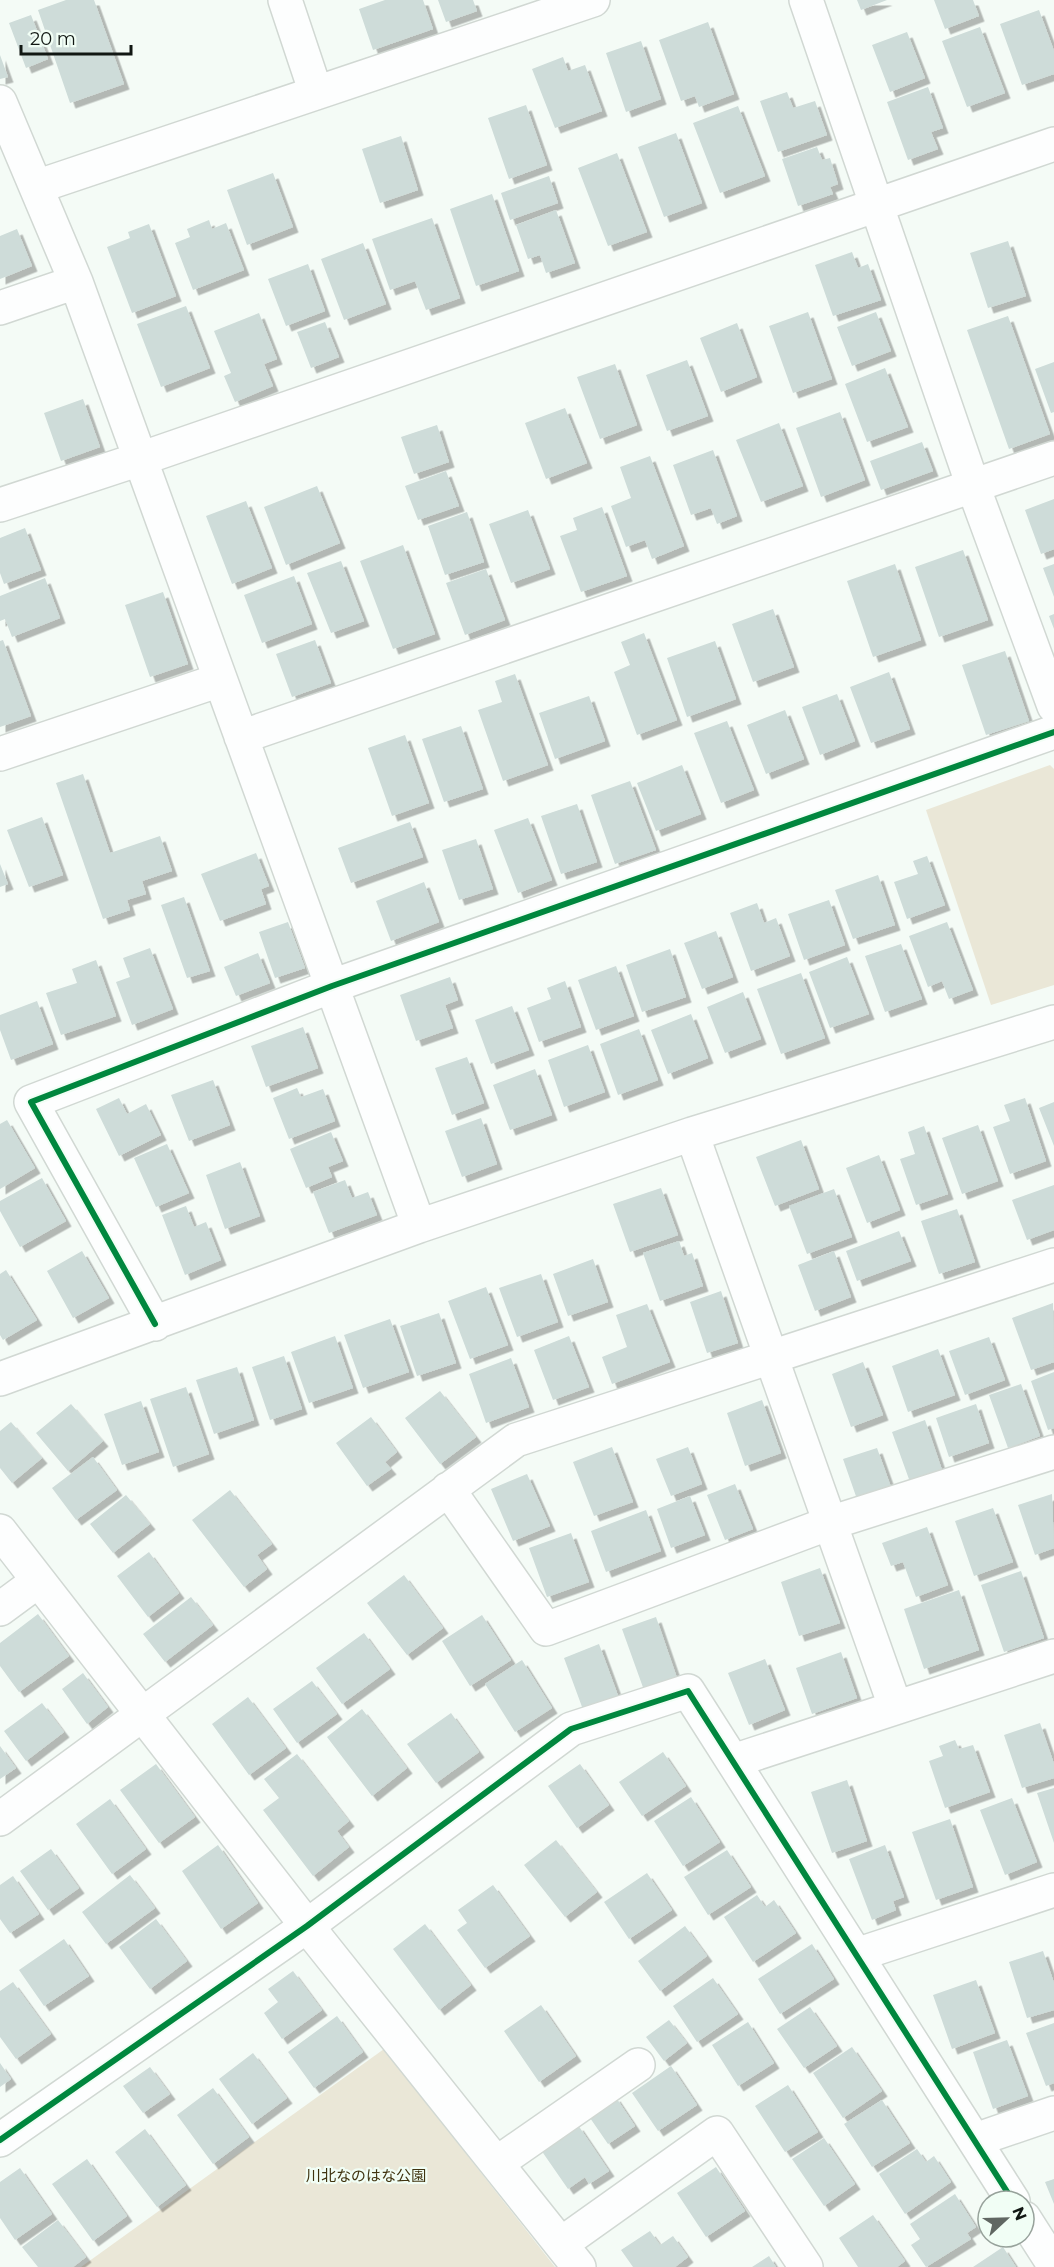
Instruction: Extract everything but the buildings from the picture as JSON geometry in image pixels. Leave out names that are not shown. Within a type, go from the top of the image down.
[{"type":"street","points":[[285,0],[316,93]]},
{"type":"street","points":[[36,187],[593,0]]},
{"type":"street","points":[[806,0],[973,486],[1054,706]]},
{"type":"street","points":[[0,102],[76,282],[420,1226]]},
{"type":"street","points":[[0,505],[140,459],[1054,144]]},
{"type":"street","points":[[0,309],[76,282]]},
{"type":"street","points":[[242,737],[1054,458]]},
{"type":"street","points":[[0,754],[220,680]]},
{"type":"street","points":[[155,1324],[31,1102],[332,986],[1054,732]]},
{"type":"street","points":[[0,1379],[420,1226],[692,1134],[1054,1022]]},
{"type":"street","points":[[692,1134],[895,1706]]},
{"type":"street","points":[[0,1819],[144,1716],[516,1440],[1054,1265]]},
{"type":"street","points":[[448,1489],[546,1629],[830,1523],[1054,1452]]},
{"type":"street","points":[[0,1531],[307,1926],[570,2255],[717,2133],[806,2267]]},
{"type":"street","points":[[0,1609],[38,1581]]},
{"type":"street","points":[[733,1761],[895,1706],[1054,1656]]},
{"type":"street","points":[[0,2140],[307,1926],[571,1729],[688,1691],[1006,2189]]},
{"type":"street","points":[[856,1955],[1054,1890]]},
{"type":"street","points":[[497,2163],[638,2065]]},
{"type":"street","points":[[975,2140],[1054,2113]]},
{"type":"street","points":[[1036,2237],[1054,2265]]},
{"type":"green space","points":[[1050,765],[1054,769],[1054,985],[991,1005],[926,810]]},
{"type":"green space","name":"川北なのはな公園","points":[[384,2049],[555,2267],[81,2267]]},
{"type":"cycle path","points":[[155,1324],[31,1102],[332,986],[1054,732]]},
{"type":"cycle path","points":[[0,2140],[307,1926],[571,1729],[688,1691],[1005,2189]]}]
